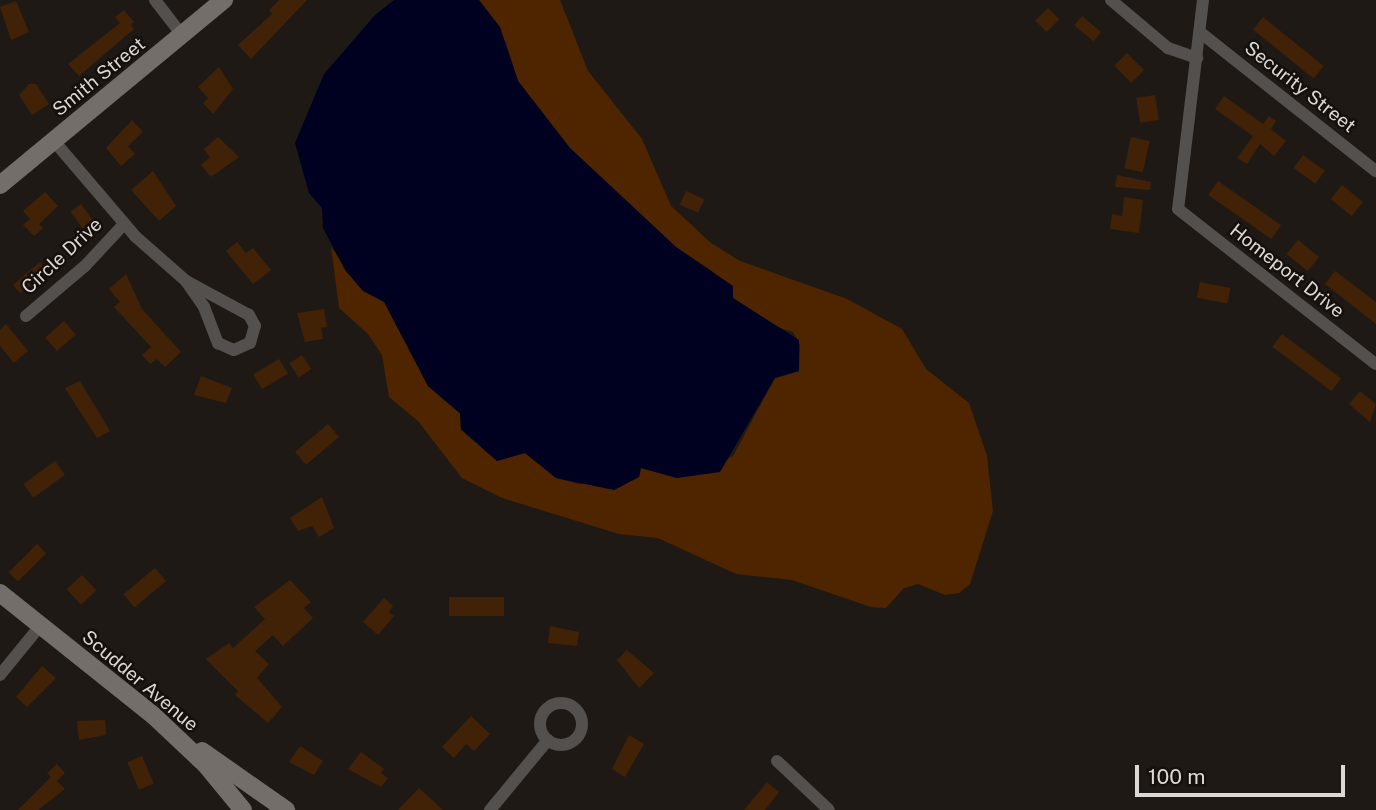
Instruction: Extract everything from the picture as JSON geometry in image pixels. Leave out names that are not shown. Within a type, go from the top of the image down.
[{"type":"main road","name":"Smith Street","points":[[0,185],[224,0]]},
{"type":"main road","name":"Scudder Avenue","points":[[0,593],[154,716],[206,765],[243,810]]},
{"type":"main road","points":[[154,716],[286,810]]},
{"type":"street","points":[[155,0],[182,35]]},
{"type":"street","points":[[1111,0],[1168,48],[1197,58],[1203,0]]},
{"type":"street","name":"Security Street","points":[[1201,33],[1376,171]]},
{"type":"street","name":"Homeport Drive","points":[[1197,58],[1177,206],[1376,364]]},
{"type":"street","name":"Circle Drive","points":[[54,141],[124,225],[186,281],[204,307],[218,343],[234,350],[250,343],[255,326],[249,315],[186,281]]},
{"type":"street","name":"Circle Drive","points":[[26,316],[85,266],[124,225]]},
{"type":"street","points":[[0,674],[40,626]]},
{"type":"street","points":[[490,810],[548,740]]},
{"type":"street","points":[[777,761],[829,810]]},
{"type":"shaded area","points":[[479,0],[560,0],[588,71],[642,139],[671,206],[711,243],[740,261],[847,299],[902,329],[926,369],[969,403],[987,456],[993,511],[970,584],[959,593],[945,595],[918,584],[904,588],[886,608],[871,607],[792,580],[736,574],[658,538],[619,534],[502,498],[462,478],[418,421],[389,397],[382,355],[368,334],[339,308],[331,247],[363,291],[384,301],[428,386],[460,414],[461,430],[497,461],[525,453],[556,478],[579,484],[600,484],[614,490],[639,477],[641,468],[677,478],[704,471],[733,456],[775,378],[799,371],[800,345],[793,332],[777,327],[733,298],[712,271],[676,247],[570,148],[518,81],[506,43]]},
{"type":"water","points":[[394,0],[479,0],[500,27],[518,81],[570,148],[676,247],[733,286],[733,298],[799,340],[799,371],[775,378],[720,472],[677,478],[641,468],[639,477],[614,490],[556,478],[525,453],[497,461],[461,429],[460,413],[428,386],[384,302],[363,291],[345,270],[323,228],[322,208],[309,193],[295,143],[324,74],[375,15]]},
{"type":"building","points":[[279,0],[307,0],[251,59],[238,45],[272,14],[269,10]]},
{"type":"building","points":[[16,1],[29,32],[11,40],[0,7]]},
{"type":"building","points":[[1048,8],[1059,19],[1047,32],[1035,21]]},
{"type":"building","points":[[124,10],[134,22],[131,25],[134,29],[79,76],[68,64],[120,23],[115,17]]},
{"type":"building","points":[[1082,16],[1101,32],[1093,41],[1074,25]]},
{"type":"building","points":[[1263,17],[1324,66],[1314,79],[1253,29]]},
{"type":"building","points":[[1127,53],[1144,70],[1131,83],[1114,66]]},
{"type":"building","points":[[219,67],[233,89],[213,114],[203,103],[208,98],[198,87]]},
{"type":"building","points":[[29,84],[36,84],[49,104],[32,115],[19,95]]},
{"type":"building","points":[[1155,95],[1159,120],[1140,123],[1136,98]]},
{"type":"building","points":[[1224,96],[1263,124],[1269,116],[1276,121],[1271,129],[1286,141],[1274,156],[1260,144],[1247,164],[1237,158],[1253,136],[1215,109]]},
{"type":"building","points":[[132,120],[143,132],[128,146],[135,154],[121,166],[106,148]]},
{"type":"building","points":[[218,137],[239,157],[211,177],[201,165],[210,157],[204,149]]},
{"type":"building","points":[[1131,137],[1150,141],[1143,172],[1124,168]]},
{"type":"building","points":[[1303,155],[1325,171],[1315,184],[1294,168]]},
{"type":"building","points":[[153,171],[176,206],[159,221],[131,190]]},
{"type":"building","points":[[1117,175],[1151,182],[1150,190],[1115,187]]},
{"type":"building","points":[[1218,181],[1281,225],[1271,239],[1208,195]]},
{"type":"building","points":[[1342,185],[1363,202],[1352,216],[1331,199]]},
{"type":"building","points":[[686,191],[704,199],[698,213],[680,205]]},
{"type":"building","points":[[45,192],[58,206],[39,224],[43,228],[34,236],[23,225],[30,219],[23,211]]},
{"type":"building","points":[[1124,197],[1143,200],[1139,233],[1110,229],[1112,214],[1122,216]]},
{"type":"building","points":[[81,204],[97,226],[86,233],[70,212]]},
{"type":"building","points":[[1298,240],[1319,257],[1308,271],[1287,254]]},
{"type":"building","points":[[237,242],[246,253],[253,248],[271,270],[253,284],[226,251]]},
{"type":"building","points":[[40,262],[49,273],[20,293],[13,285]]},
{"type":"building","points":[[1335,271],[1376,302],[1376,324],[1325,284]]},
{"type":"building","points":[[126,274],[142,309],[181,352],[165,367],[157,359],[150,364],[142,355],[151,347],[114,307],[120,302],[109,289]]},
{"type":"building","points":[[1200,282],[1230,288],[1227,304],[1197,298]]},
{"type":"building","points":[[324,309],[327,327],[321,328],[323,339],[305,342],[297,313]]},
{"type":"building","points":[[64,321],[76,335],[57,351],[45,337]]},
{"type":"building","points":[[6,324],[28,351],[14,363],[0,346],[0,330]]},
{"type":"building","points":[[1282,334],[1341,379],[1331,391],[1272,347]]},
{"type":"building","points":[[302,355],[311,369],[299,377],[289,363]]},
{"type":"building","points":[[279,359],[288,374],[262,389],[253,374]]},
{"type":"building","points":[[201,376],[232,388],[226,403],[194,395]]},
{"type":"building","points":[[80,381],[110,431],[97,438],[65,388]]},
{"type":"building","points":[[1360,391],[1376,404],[1370,422],[1349,404]]},
{"type":"building","points":[[328,424],[339,437],[306,465],[295,452]]},
{"type":"building","points":[[55,461],[65,475],[33,498],[23,484]]},
{"type":"building","points":[[322,497],[334,528],[319,537],[312,526],[298,531],[290,518]]},
{"type":"building","points":[[37,544],[46,553],[18,581],[9,572]]},
{"type":"building","points":[[155,568],[166,581],[135,607],[124,594]]},
{"type":"building","points":[[82,575],[96,590],[81,605],[67,589]]},
{"type":"building","points":[[290,580],[311,602],[304,608],[313,618],[283,646],[273,635],[255,651],[269,664],[257,678],[282,707],[268,723],[235,695],[238,691],[206,659],[229,643],[233,648],[265,619],[254,607]]},
{"type":"building","points":[[449,597],[504,597],[504,616],[449,616]]},
{"type":"building","points":[[384,598],[393,606],[389,612],[394,616],[378,635],[363,622]]},
{"type":"building","points":[[550,626],[579,632],[577,646],[548,643]]},
{"type":"building","points":[[627,650],[654,673],[639,688],[617,660]]},
{"type":"building","points":[[42,666],[56,678],[27,707],[16,697]]},
{"type":"building","points":[[471,716],[490,734],[474,751],[466,744],[454,758],[442,747]]},
{"type":"building","points":[[105,720],[106,735],[79,740],[77,721]]},
{"type":"building","points":[[629,735],[644,744],[625,777],[612,769]]},
{"type":"building","points":[[300,746],[323,761],[314,775],[289,762]]},
{"type":"building","points":[[361,752],[384,769],[381,773],[388,778],[381,787],[348,769]]},
{"type":"building","points":[[142,756],[154,784],[139,790],[127,762]]},
{"type":"building","points":[[57,764],[65,773],[57,781],[65,789],[38,810],[18,810],[51,777],[47,773]]},
{"type":"building","points":[[767,782],[779,792],[765,810],[744,810]]},
{"type":"building","points":[[419,788],[443,810],[398,810]]}]
